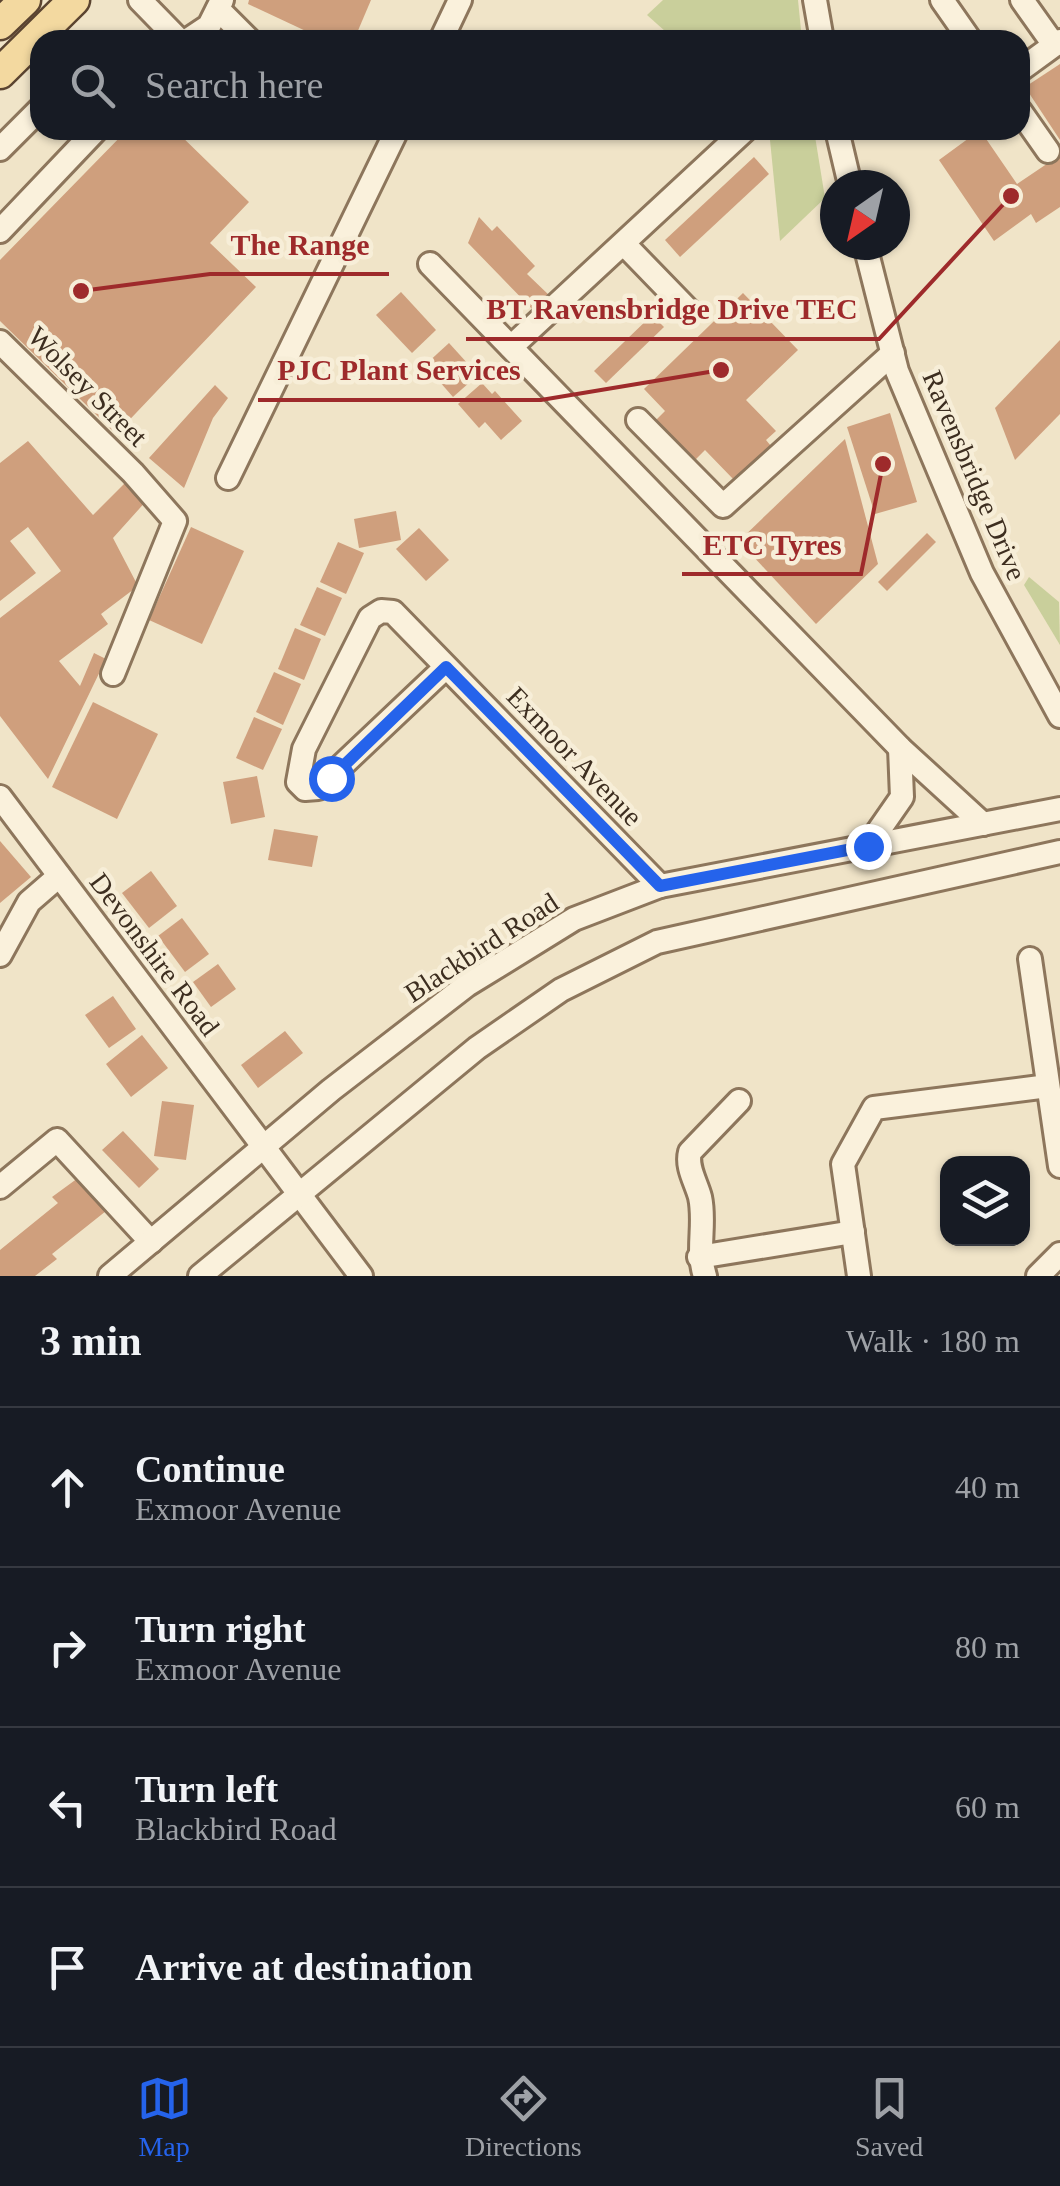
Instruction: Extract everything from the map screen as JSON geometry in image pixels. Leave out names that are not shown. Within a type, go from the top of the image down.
[{"type":"main road","points":[[0,24],[25,0]]},
{"type":"main road","points":[[44,30],[74,0]]},
{"type":"main road","points":[[0,73],[30,43]]},
{"type":"street","points":[[140,0],[169,30]]},
{"type":"street","points":[[446,30],[460,0]]},
{"type":"street","points":[[815,0],[820,30]]},
{"type":"street","points":[[942,0],[963,30]]},
{"type":"street","points":[[1022,0],[1057,43],[1030,63]]},
{"type":"street","points":[[203,30],[220,4],[241,30]]},
{"type":"street","points":[[0,150],[30,119]]},
{"type":"street","points":[[1030,125],[1048,151]]},
{"type":"street","points":[[0,230],[86,140]]},
{"type":"street","points":[[228,478],[392,140]]},
{"type":"street","points":[[511,347],[626,245],[734,140]]},
{"type":"street","points":[[839,140],[846,170]]},
{"type":"street","points":[[626,245],[688,310]]},
{"type":"street","name":"Ravensbridge Drive","points":[[869,260],[892,353],[982,574],[1060,716]]},
{"type":"street","points":[[430,264],[900,748],[982,824]]},
{"type":"street","name":"Wolsey Street","points":[[0,342],[134,473],[174,521],[113,674]]},
{"type":"street","points":[[638,420],[723,506],[892,353]]},
{"type":"street","name":"Exmoor Avenue","points":[[446,667],[318,788],[304,789],[298,782],[304,749],[370,618],[381,611],[393,612],[660,886]]},
{"type":"street","points":[[868,846],[902,797],[900,748]]},
{"type":"street","name":"Devonshire Road","points":[[0,797],[262,1146]]},
{"type":"street","name":"Blackbird Road","points":[[110,1276],[262,1146],[467,985],[574,919],[660,886],[1060,810]]},
{"type":"street","points":[[200,1276],[476,1048],[561,990],[657,942],[1060,852]]},
{"type":"street","points":[[0,955],[28,902],[59,876]]},
{"type":"street","points":[[1030,959],[1060,1166]]},
{"type":"street","points":[[1035,997],[1060,992]]},
{"type":"street","points":[[859,1276],[843,1164],[874,1108],[1048,1086]]},
{"type":"street","points":[[739,1101],[690,1152],[687,1162],[701,1201],[702,1267],[853,1232]]},
{"type":"street","points":[[0,1187],[57,1140],[152,1242]]},
{"type":"street","points":[[262,1146],[361,1276]]},
{"type":"street","points":[[1038,1276],[1060,1254]]},
{"type":"green space","points":[[663,0],[798,0],[801,30],[664,30],[647,15]]},
{"type":"green space","points":[[770,140],[816,140],[820,203],[780,241]]},
{"type":"green space","points":[[1029,577],[1059,602],[1060,645],[1024,585]]},
{"type":"building","points":[[249,0],[371,0],[358,30],[304,30],[248,4]]},
{"type":"building","points":[[1060,64],[1060,140],[1030,95],[1030,84]]},
{"type":"building","points":[[117,140],[185,140],[249,202],[210,243],[256,287],[116,434],[0,321],[0,260]]},
{"type":"building","points":[[966,140],[987,140],[1017,184],[1060,155],[1060,207],[1036,223],[1031,214],[994,241],[939,160]]},
{"type":"building","points":[[754,157],[769,174],[680,257],[665,240]]},
{"type":"building","points":[[479,217],[492,231],[497,226],[535,266],[527,274],[551,297],[535,312],[468,243]]},
{"type":"building","points":[[401,292],[436,330],[412,353],[376,315]]},
{"type":"building","points":[[743,293],[798,350],[746,400],[776,431],[766,440],[771,446],[735,481],[705,450],[694,461],[655,421],[665,411],[644,389]]},
{"type":"building","points":[[652,315],[664,327],[606,383],[594,371]]},
{"type":"building","points":[[1060,340],[1060,414],[1015,460],[995,408]]},
{"type":"building","points":[[449,343],[478,375],[453,397],[425,365]]},
{"type":"building","points":[[482,383],[492,394],[495,391],[522,421],[501,440],[485,422],[479,428],[458,404]]},
{"type":"building","points":[[215,385],[228,398],[213,418],[184,488],[149,458]]},
{"type":"building","points":[[890,413],[917,502],[875,514],[847,427]]},
{"type":"building","points":[[845,439],[878,564],[816,624],[739,541]]},
{"type":"building","points":[[28,441],[93,515],[128,480],[148,499],[113,538],[138,586],[101,614],[108,624],[59,661],[80,686],[94,653],[106,659],[48,779],[0,716],[0,618],[61,571],[28,527],[10,541],[36,573],[0,601],[0,463]]},
{"type":"building","points":[[396,511],[401,540],[359,548],[354,519]]},
{"type":"building","points":[[191,527],[244,551],[202,644],[149,620]]},
{"type":"building","points":[[419,528],[449,560],[426,581],[396,549]]},
{"type":"building","points":[[927,533],[936,542],[887,591],[878,582]]},
{"type":"building","points":[[338,542],[364,553],[346,594],[320,582]]},
{"type":"building","points":[[317,587],[342,598],[325,636],[300,625]]},
{"type":"building","points":[[295,628],[321,639],[304,680],[278,669]]},
{"type":"building","points":[[274,672],[301,684],[283,725],[256,712]]},
{"type":"building","points":[[93,702],[158,734],[117,819],[52,787]]},
{"type":"building","points":[[254,717],[282,729],[263,770],[236,758]]},
{"type":"building","points":[[257,776],[265,817],[231,824],[223,782]]},
{"type":"building","points":[[274,829],[318,836],[312,867],[268,860]]},
{"type":"building","points":[[0,841],[31,877],[0,903]]},
{"type":"building","points":[[151,871],[177,906],[149,928],[122,893]]},
{"type":"building","points":[[182,918],[209,954],[185,972],[158,936]]},
{"type":"building","points":[[218,964],[236,989],[211,1007],[193,982]]},
{"type":"building","points":[[113,996],[136,1029],[109,1048],[85,1015]]},
{"type":"building","points":[[285,1031],[303,1053],[258,1088],[241,1065]]},
{"type":"building","points":[[142,1035],[168,1068],[131,1097],[106,1064]]},
{"type":"building","points":[[162,1101],[194,1105],[186,1160],[154,1156]]},
{"type":"building","points":[[123,1131],[159,1169],[139,1188],[102,1150]]},
{"type":"building","points":[[78,1178],[106,1211],[52,1254],[57,1259],[35,1276],[0,1276],[0,1250],[58,1203],[52,1197]]},
{"type":"place","name":"BT Ravensbridge Drive TEC","points":[[1011,196]]},
{"type":"place","name":"The Range","points":[[81,291]]},
{"type":"place","name":"PJC Plant Services","points":[[721,370]]},
{"type":"place","name":"ETC Tyres","points":[[883,464]]},
{"type":"route","points":[[331,778],[446,667],[660,886],[868,846]]}]
